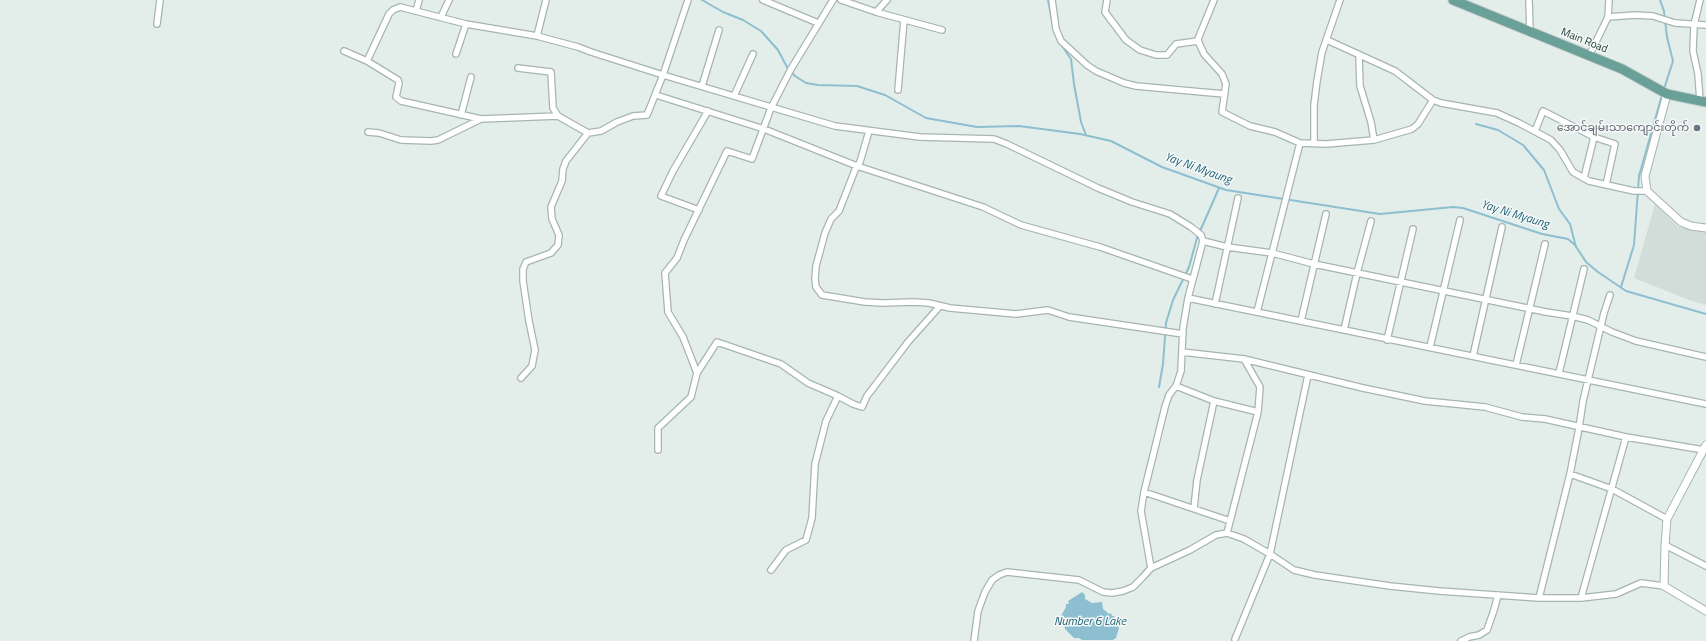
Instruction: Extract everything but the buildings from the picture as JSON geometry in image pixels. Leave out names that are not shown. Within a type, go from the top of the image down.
[{"type":"main road","name":"Main Road","points":[[1453,0],[1622,69],[1667,94],[1703,102]]},
{"type":"street","points":[[157,24],[160,0]]},
{"type":"street","points":[[416,11],[418,0]]},
{"type":"street","points":[[441,17],[449,0]]},
{"type":"street","points":[[537,36],[546,0]]},
{"type":"street","points":[[344,51],[367,61],[398,80],[399,83],[396,97],[398,100],[481,119],[558,116],[588,133],[601,131],[617,122],[633,116],[647,115],[664,75],[688,0]]},
{"type":"street","points":[[763,0],[818,23]]},
{"type":"street","points":[[697,373],[683,337],[668,312],[666,273],[677,258],[698,210],[727,151],[752,159],[771,108],[786,78],[833,0]]},
{"type":"street","points":[[841,0],[876,12],[942,30]]},
{"type":"street","points":[[876,12],[886,0]]},
{"type":"street","points":[[1052,0],[1056,29],[1061,40],[1087,65],[1096,71],[1124,83],[1136,86],[1224,94]]},
{"type":"street","points":[[1106,0],[1105,12],[1126,40],[1140,50],[1167,55],[1176,44],[1198,41]]},
{"type":"street","points":[[1214,0],[1198,41],[1204,54],[1222,74],[1226,84],[1222,112],[1250,126],[1275,132],[1300,143],[1326,144],[1374,140],[1412,129],[1418,124],[1433,100]]},
{"type":"street","points":[[1314,143],[1314,105],[1322,52],[1328,40],[1340,0]]},
{"type":"street","points":[[1529,0],[1530,32]]},
{"type":"street","points":[[1589,56],[1608,16],[1609,0]]},
{"type":"street","points":[[1700,0],[1694,25],[1693,52],[1703,102]]},
{"type":"street","points":[[367,61],[390,14],[393,10],[400,7],[466,24],[537,36],[578,47],[771,108],[835,126],[920,137],[994,139],[1098,188],[1132,202],[1170,214],[1197,231],[1203,241],[1572,316],[1601,326],[1636,341],[1706,357]]},
{"type":"street","points":[[1608,16],[1635,14],[1653,16],[1675,23],[1706,25]]},
{"type":"street","points":[[898,90],[904,20]]},
{"type":"street","points":[[456,54],[466,24]]},
{"type":"street","points":[[702,86],[719,30]]},
{"type":"street","points":[[1328,40],[1395,71],[1433,100],[1497,113],[1535,131],[1551,140],[1560,150],[1573,172],[1584,178],[1596,183],[1636,191],[1647,191]]},
{"type":"street","points":[[734,96],[753,54]]},
{"type":"street","points":[[1359,55],[1360,86],[1369,115],[1374,140]]},
{"type":"street","points":[[518,68],[550,72],[552,104],[558,116]]},
{"type":"street","points":[[461,115],[471,78]]},
{"type":"street","points":[[1667,94],[1645,176],[1647,191],[1681,222],[1691,226],[1706,228]]},
{"type":"street","points":[[656,95],[764,129],[858,166],[983,207],[1021,225],[1100,247],[1192,279]]},
{"type":"street","points":[[1535,131],[1543,111],[1594,137],[1615,144],[1606,185]]},
{"type":"street","points":[[698,210],[661,196],[673,171],[708,112]]},
{"type":"street","points":[[368,132],[379,133],[401,140],[430,141],[438,140],[481,119]]},
{"type":"street","points":[[869,131],[858,166],[839,210],[831,219],[825,233],[816,266],[815,279],[822,295],[865,302],[913,302],[950,308],[1016,314],[1048,310],[1069,317],[1183,334]]},
{"type":"street","points":[[521,378],[532,366],[536,350],[527,308],[523,281],[523,269],[526,262],[552,252],[558,245],[559,235],[552,219],[551,207],[562,181],[563,169],[566,161],[588,133]]},
{"type":"street","points":[[1584,178],[1594,137]]},
{"type":"street","points":[[1257,312],[1300,143]]},
{"type":"street","points":[[1215,304],[1238,198]]},
{"type":"street","points":[[1301,321],[1326,214]]},
{"type":"street","points":[[1430,347],[1460,220]]},
{"type":"street","points":[[1344,330],[1371,221]]},
{"type":"street","points":[[1473,356],[1502,227]]},
{"type":"street","points":[[1387,340],[1413,229]]},
{"type":"street","points":[[1151,568],[1142,523],[1141,511],[1144,492],[1165,407],[1169,395],[1176,386],[1181,371],[1183,334],[1188,298],[1203,241]]},
{"type":"street","points":[[1516,365],[1545,244]]},
{"type":"street","points":[[1558,373],[1584,269]]},
{"type":"street","points":[[1539,598],[1570,474],[1579,428],[1582,401],[1610,295]]},
{"type":"street","points":[[1188,298],[1387,340],[1430,347],[1706,404]]},
{"type":"street","points":[[658,450],[658,428],[691,397],[697,373],[717,342],[781,364],[808,383],[852,404],[862,407],[867,396],[908,342],[940,306]]},
{"type":"street","points":[[1182,352],[1244,359],[1426,401],[1485,407],[1522,417],[1545,419],[1579,428],[1626,437],[1705,447],[1667,519],[1664,545],[1664,586]]},
{"type":"street","points":[[1227,533],[1258,412],[1260,387],[1244,359]]},
{"type":"street","points":[[1235,639],[1270,554],[1308,375]]},
{"type":"street","points":[[1176,386],[1214,401],[1258,412]]},
{"type":"street","points":[[771,570],[786,550],[806,540],[812,518],[815,464],[826,421],[838,396]]},
{"type":"street","points":[[1194,508],[1197,480],[1214,401]]},
{"type":"street","points":[[1581,598],[1586,575],[1626,437]]},
{"type":"street","points":[[1570,474],[1612,489],[1667,519]]},
{"type":"street","points":[[1144,492],[1230,521]]},
{"type":"street","points":[[974,641],[978,611],[984,592],[992,580],[999,574],[1007,572],[1079,580],[1103,592],[1112,593],[1133,587],[1151,568],[1190,550],[1216,535],[1227,533],[1270,554],[1294,570],[1315,575],[1390,586],[1539,598],[1581,598],[1616,594],[1641,583],[1664,586],[1706,611]]},
{"type":"street","points":[[1664,545],[1706,566]]},
{"type":"street","points":[[1461,641],[1469,637],[1479,635],[1487,630],[1498,595]]},
{"type":"shaded area","points":[[1655,204],[1678,227],[1706,232],[1706,305],[1689,300],[1634,278]]},
{"type":"water","name":"Number 6 Lake","points":[[1082,592],[1085,595],[1085,599],[1092,603],[1102,602],[1103,609],[1109,614],[1111,613],[1115,619],[1122,624],[1118,627],[1116,638],[1113,640],[1082,640],[1079,638],[1074,638],[1065,629],[1061,616],[1066,604],[1069,604],[1068,601]]},
{"type":"waterway","name":"Yay Ni Myaung","points":[[702,0],[723,12],[743,20],[761,31],[778,50],[787,67],[795,76],[806,83],[818,85],[857,86],[885,95],[926,118],[977,127],[1019,126],[1080,134],[1111,141],[1162,167],[1226,190],[1380,214],[1453,207],[1463,208],[1542,234],[1568,239],[1575,245],[1586,262],[1626,291],[1706,314]]},
{"type":"waterway","points":[[1048,0],[1053,26]]},
{"type":"waterway","points":[[1660,0],[1664,11],[1667,37],[1673,61],[1664,89]]},
{"type":"waterway","points":[[1060,43],[1071,59],[1081,122],[1086,135]]},
{"type":"waterway","points":[[1621,287],[1634,245],[1639,176],[1662,95]]},
{"type":"waterway","points":[[1476,124],[1498,130],[1523,145],[1544,170],[1559,209],[1570,224],[1576,247]]},
{"type":"waterway","points":[[1159,387],[1163,364],[1166,323],[1173,300],[1189,267],[1197,238],[1219,188]]},
{"type":"place","name":"အောင်ချမ်းသာကျောင်းတိုက်","points":[[1697,128]]}]
